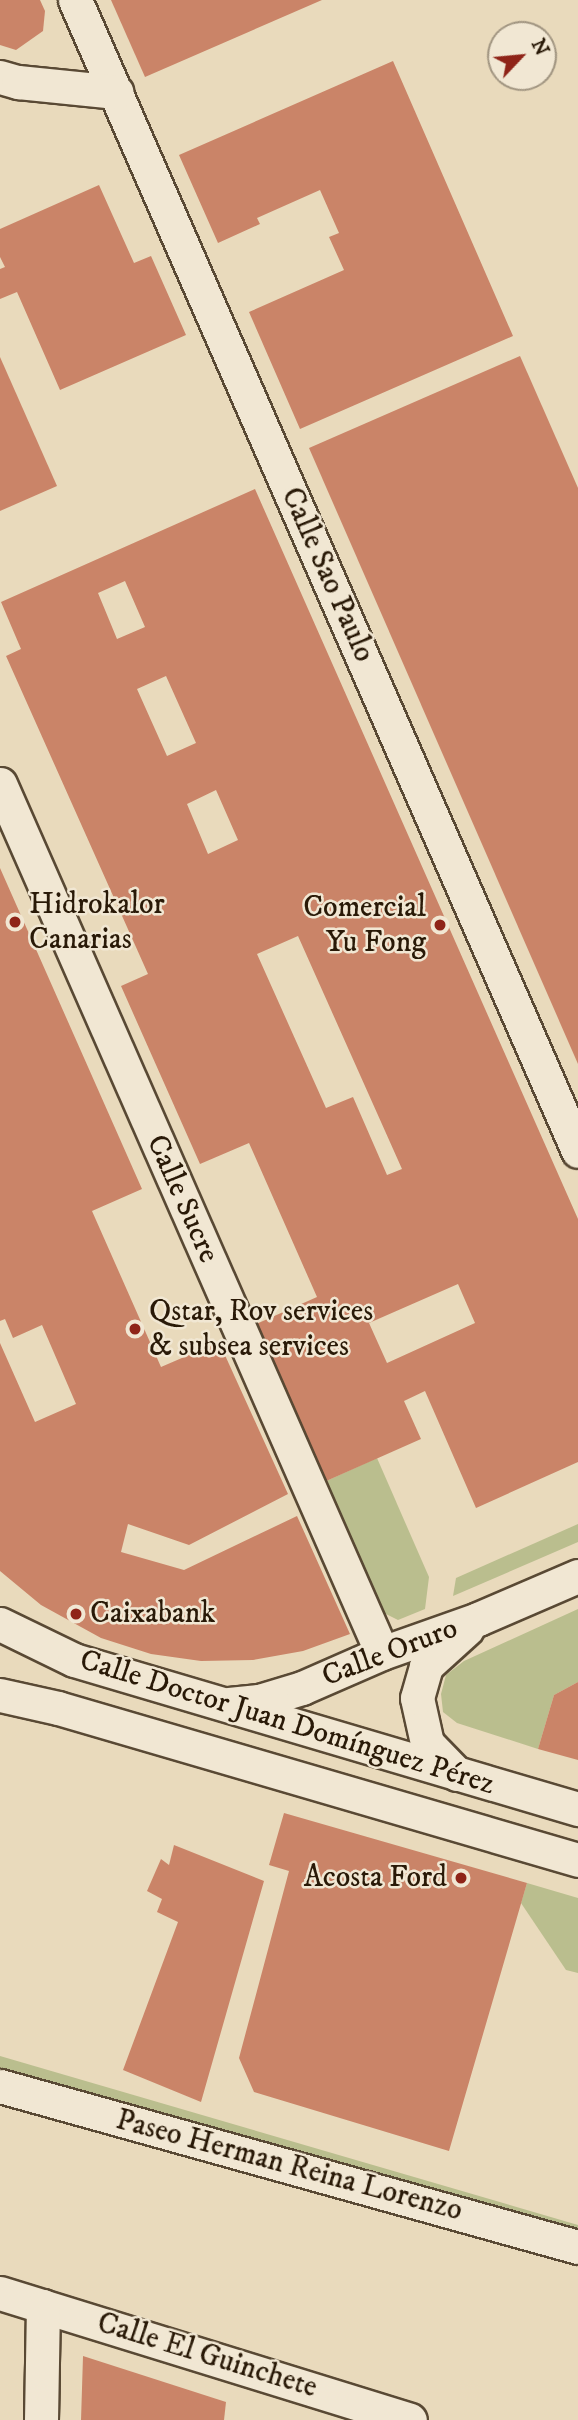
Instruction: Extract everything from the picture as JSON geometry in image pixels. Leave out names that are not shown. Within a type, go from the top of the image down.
[{"type":"street","name":"Calle Sao Paulo","points":[[75,0],[578,1151]]},
{"type":"street","points":[[0,77],[18,82],[116,92]]},
{"type":"street","name":"Calle Sucre","points":[[0,784],[382,1653]]},
{"type":"street","name":"Calle Oruro","points":[[219,1705],[260,1701],[282,1695],[382,1653],[478,1619],[578,1576]]},
{"type":"street","name":"Calle Oruro","points":[[459,1776],[427,1743],[418,1698],[426,1666],[478,1619]]},
{"type":"street","name":"Calle Doctor Juan Domínguez Pérez","points":[[0,1624],[74,1660],[578,1809]]},
{"type":"street","name":"Calle Doctor Juan Domínguez Pérez","points":[[0,1696],[58,1708],[578,1860]]},
{"type":"street","name":"Paseo Herman Reina Lorenzo","points":[[0,2087],[578,2247]]},
{"type":"street","name":"Calle El Guinchete","points":[[0,2293],[410,2420]]},
{"type":"street","points":[[41,2420],[43,2306]]},
{"type":"green space","points":[[377,1458],[429,1577],[425,1609],[398,1620],[384,1613],[324,1482]]},
{"type":"green space","points":[[578,1524],[578,1542],[453,1596],[456,1578]]},
{"type":"green space","points":[[578,1609],[578,1682],[554,1695],[538,1749],[457,1723],[443,1712],[441,1694],[446,1675],[464,1661]]},
{"type":"green space","points":[[527,1883],[578,1898],[578,1973],[566,1970],[521,1903]]},
{"type":"green space","points":[[0,2056],[578,2225],[578,2236],[0,2070]]},
{"type":"building","points":[[0,0],[40,0],[45,11],[43,31],[16,50],[0,45]]},
{"type":"building","points":[[111,0],[322,0],[145,77]]},
{"type":"building","points":[[393,61],[513,336],[300,429],[249,312],[344,270],[329,237],[339,233],[320,190],[257,218],[260,224],[218,243],[179,155]]},
{"type":"building","points":[[99,185],[134,263],[151,256],[186,335],[60,390],[17,292],[0,299],[0,269],[5,267],[0,257],[0,229]]},
{"type":"building","points":[[520,356],[578,488],[578,1064],[309,448]]},
{"type":"building","points":[[0,357],[57,486],[0,511]]},
{"type":"building","points":[[255,489],[578,1219],[578,1462],[476,1508],[425,1391],[404,1401],[421,1439],[324,1482],[254,1325],[317,1297],[249,1143],[200,1164],[121,986],[148,974],[6,656],[21,649],[1,602]],"holes":[[[125,581],[145,627],[117,639],[98,593]],[[166,676],[196,743],[167,756],[137,689]],[[216,790],[238,840],[208,854],[187,804]],[[298,936],[402,1169],[387,1175],[353,1097],[326,1108],[257,954]],[[458,1284],[475,1323],[387,1363],[369,1323]]]},
{"type":"building","points":[[0,868],[142,1189],[92,1211],[161,1367],[219,1342],[288,1494],[189,1545],[128,1524],[121,1552],[184,1570],[297,1516],[350,1634],[303,1651],[253,1660],[201,1661],[151,1654],[101,1638],[41,1605],[0,1571],[0,1343],[35,1422],[76,1404],[42,1325],[13,1338],[5,1319],[0,1321]]},
{"type":"building","points":[[578,1682],[578,1760],[538,1749],[554,1695]]},
{"type":"building","points":[[284,1813],[527,1883],[449,2151],[254,2092],[239,2058],[289,1871],[269,1865]]},
{"type":"building","points":[[174,1845],[264,1881],[201,2102],[123,2070],[178,1922],[157,1912],[162,1899],[147,1891],[161,1859],[169,1865]]},
{"type":"building","points":[[83,2356],[226,2402],[224,2420],[81,2420]]},
{"type":"place","name":"Hidrokalor Canarias","points":[[15,922]]},
{"type":"place","name":"Comercial Yu Fong","points":[[440,925]]},
{"type":"place","name":"Qstar, Rov services & subsea services","points":[[135,1329]]},
{"type":"place","name":"Caixabank","points":[[76,1614]]},
{"type":"place","name":"Acosta Ford","points":[[461,1878]]}]
